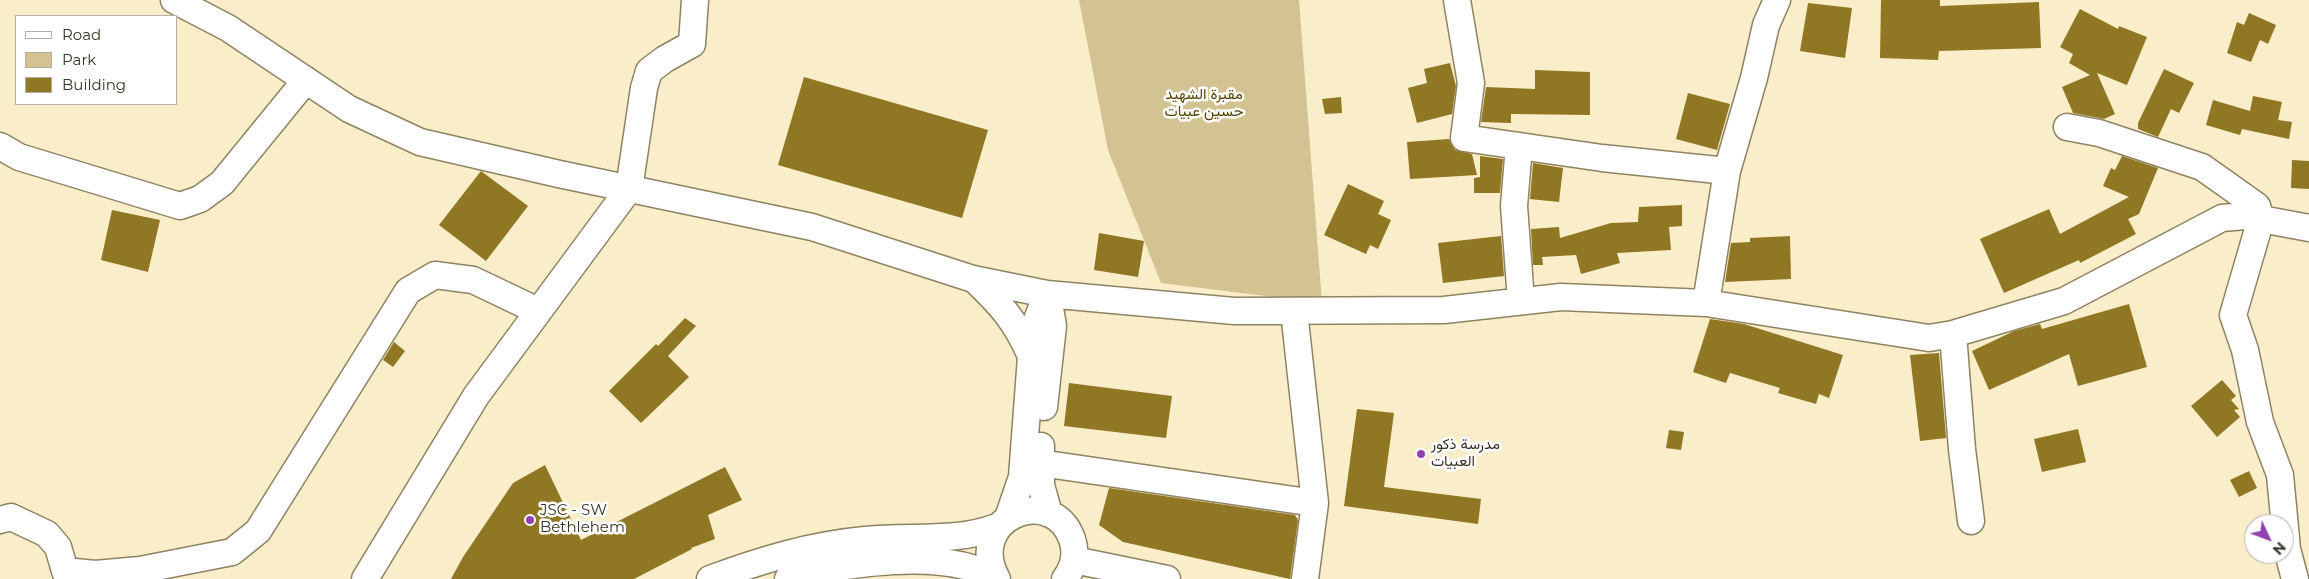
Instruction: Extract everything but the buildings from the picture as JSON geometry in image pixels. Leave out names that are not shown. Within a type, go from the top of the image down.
[{"type":"street","points":[[174,0],[228,28],[349,108],[420,142],[629,189],[812,227],[973,279],[1047,294],[1234,311],[1444,310],[1561,296],[1706,303],[1929,338],[1953,334],[2064,301],[2222,218],[2245,216],[2309,228]]},
{"type":"street","points":[[365,579],[476,396],[629,189],[644,88],[649,71],[665,58],[692,44],[695,0]]},
{"type":"street","points":[[1457,0],[1471,83],[1464,138],[1727,171]]},
{"type":"street","points":[[1706,303],[1727,171],[1754,78],[1766,25],[1778,0]]},
{"type":"street","points":[[0,146],[19,157],[180,206],[200,199],[222,183],[306,80]]},
{"type":"street","points":[[2067,127],[2099,133],[2202,168],[2257,206],[2261,219],[2233,315],[2245,350],[2260,422],[2280,475],[2287,549],[2295,579]]},
{"type":"street","points":[[1519,146],[1514,206],[1521,301]]},
{"type":"street","points":[[0,520],[12,517],[47,534],[58,547],[64,571],[95,574],[140,570],[232,552],[258,531],[408,291],[435,275],[473,280],[538,311]]},
{"type":"street","points":[[973,279],[1000,304],[1018,328],[1030,354]]},
{"type":"street","points":[[997,579],[991,568],[989,554],[991,540],[1003,522],[1022,477],[1032,330],[1047,294]]},
{"type":"street","points":[[1047,294],[1053,326],[1040,463],[1041,485],[1049,514]]},
{"type":"street","points":[[1294,310],[1314,503],[1306,579]]},
{"type":"street","points":[[1953,334],[1970,521]]},
{"type":"street","points":[[1040,463],[1314,503]]},
{"type":"street","points":[[710,579],[754,563],[815,546],[867,540],[961,537],[1003,522],[1021,512],[1035,510],[1049,514],[1060,521],[1069,532],[1074,546],[1070,569],[1167,579]]},
{"type":"street","points":[[788,579],[858,564],[906,560],[975,568],[997,579]]},
{"type":"green space","name":"مقبرة الشهيد حسين عبيات","points":[[1079,0],[1299,0],[1322,303],[1161,283],[1108,150]]},
{"type":"place","name":"مدرسة ذكور العبيات","points":[[1421,454]]},
{"type":"place","name":"JSC - SW Bethlehem","points":[[530,520]]}]
